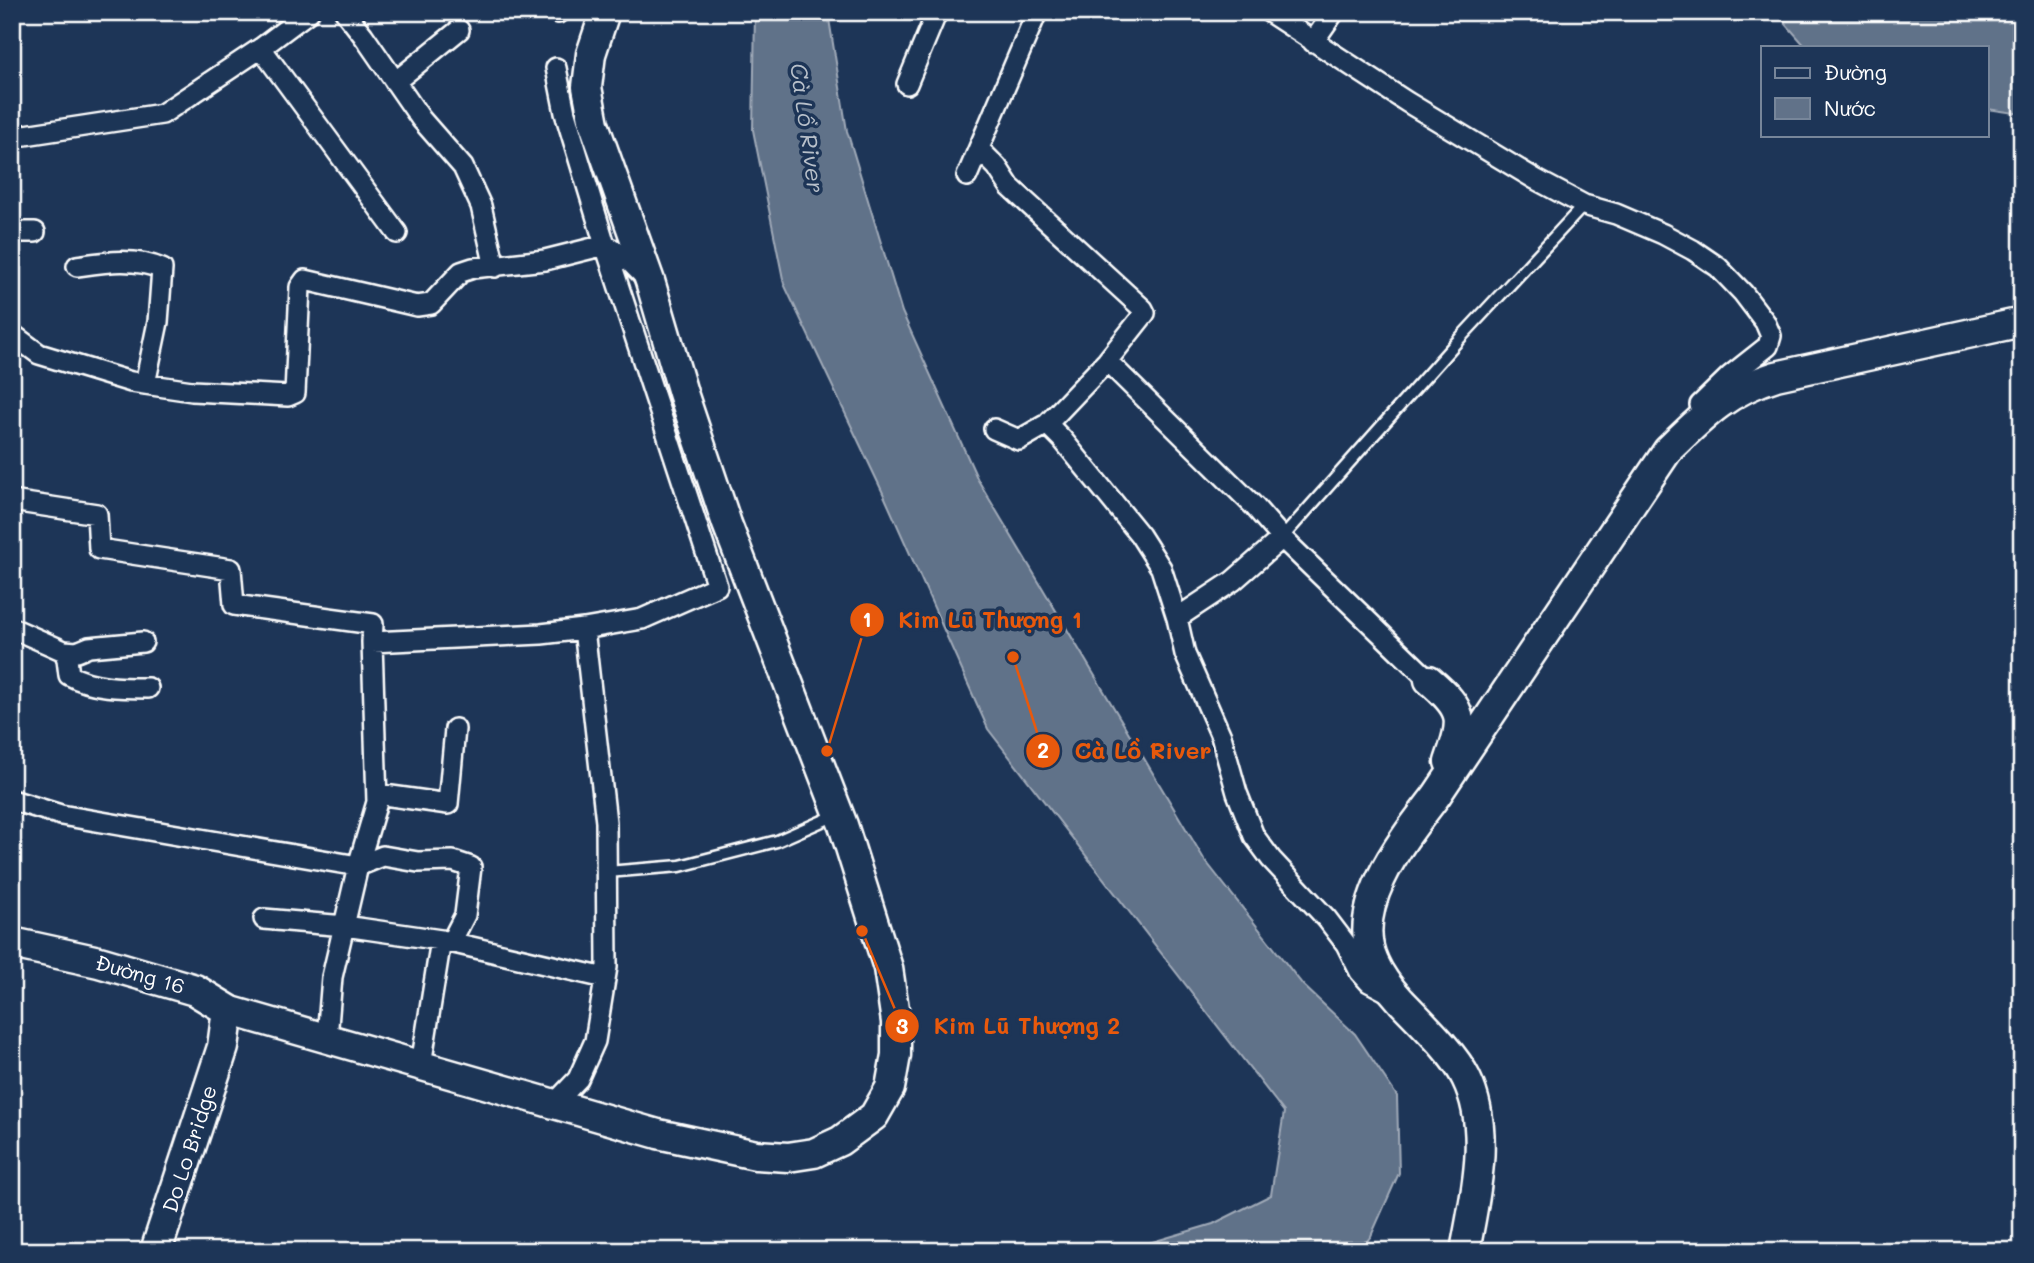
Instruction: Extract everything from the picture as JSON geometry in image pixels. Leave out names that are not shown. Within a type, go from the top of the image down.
[{"type":"main road","name":"Đường 16","points":[[12,943],[99,962],[195,990],[228,1010]]},
{"type":"main road","name":"Do Lo Bridge","points":[[156,1251],[223,1047],[228,1010]]},
{"type":"street","points":[[12,137],[162,114],[261,48],[309,12]]},
{"type":"street","points":[[345,12],[421,119],[463,167],[481,206],[495,267]]},
{"type":"street","points":[[228,1010],[658,1134],[756,1154],[788,1157],[814,1153],[840,1141],[874,1116],[890,1088],[896,1055],[896,1022],[888,968],[839,814],[727,524],[683,393],[650,281],[594,124],[587,88],[591,54],[606,12]]},
{"type":"street","points":[[907,84],[937,12]]},
{"type":"street","points":[[967,176],[1037,12]]},
{"type":"street","points":[[1269,12],[1407,102],[1535,179],[1584,205],[1616,214],[1693,250],[1718,267],[1743,293],[1765,322],[1771,336],[1768,346],[1730,376],[1696,410],[1668,450],[1436,796],[1408,832],[1378,884],[1367,916],[1368,941],[1373,961],[1389,987],[1440,1042],[1466,1077],[1476,1106],[1480,1147],[1465,1251]]},
{"type":"street","points":[[1313,42],[1334,12]]},
{"type":"street","points":[[396,82],[459,30]]},
{"type":"street","points":[[261,48],[397,233]]},
{"type":"street","points":[[556,68],[565,113],[605,244],[717,586]]},
{"type":"street","points":[[979,149],[998,167],[1010,187],[1145,313],[1143,319],[1107,361],[1047,424],[1019,440],[994,429]]},
{"type":"street","points":[[12,232],[35,232]]},
{"type":"street","points":[[12,334],[39,354],[73,366],[145,384],[192,391],[293,395],[296,386],[300,287],[305,280],[417,306],[431,304],[461,272],[473,268],[545,260],[605,244],[622,254],[650,281]]},
{"type":"street","points":[[77,266],[125,261],[162,270],[158,323],[145,384]]},
{"type":"street","points":[[1668,450],[1731,395],[1755,383],[1776,376],[2022,322]]},
{"type":"street","points":[[1107,361],[1255,507],[1282,538],[1446,695],[1456,709],[1460,723],[1436,796]]},
{"type":"street","points":[[1047,424],[1140,535],[1160,568],[1177,618],[1185,654],[1222,736],[1237,793],[1254,836],[1271,859],[1340,935],[1360,972],[1369,982],[1399,999]]},
{"type":"street","points":[[12,501],[97,514],[99,549],[232,569],[234,605],[373,624],[377,802],[358,866],[332,977],[327,1038]]},
{"type":"street","points":[[717,586],[727,524]]},
{"type":"street","points":[[1177,618],[1233,581],[1282,538]]},
{"type":"street","points":[[372,642],[541,634],[584,629],[642,619],[717,586]]},
{"type":"street","points":[[12,628],[64,651],[77,652],[89,647],[143,642]]},
{"type":"street","points":[[554,1104],[578,1079],[595,1041],[605,978],[608,913],[606,822],[584,629]]},
{"type":"street","points":[[64,651],[69,675],[80,682],[148,688]]},
{"type":"street","points":[[377,794],[448,804],[455,729]]},
{"type":"street","points":[[12,800],[61,815],[358,866],[383,856],[418,862],[453,862],[471,867],[465,915],[446,941],[421,1065]]},
{"type":"street","points":[[264,919],[345,926],[446,941],[605,978]]},
{"type":"lane","points":[[1282,538],[1461,337],[1584,205]]},
{"type":"lane","points":[[607,872],[680,866],[705,860],[777,841],[839,814]]},
{"type":"water","points":[[755,12],[831,12],[829,19],[847,131],[902,312],[978,480],[1204,859],[1303,985],[1355,1034],[1397,1096],[1399,1173],[1371,1236],[1359,1251],[1122,1251],[1213,1224],[1271,1195],[1284,1112],[988,729],[882,491],[784,284],[753,130]]},
{"type":"water","points":[[1781,12],[2022,12],[2022,114],[1988,109],[1988,46],[1805,46],[1785,23]]},
{"type":"place","name":"Cà Lồ River","points":[[1013,657]]},
{"type":"place","name":"Kim Lũ Thượng 1","points":[[827,751]]},
{"type":"place","name":"Kim Lũ Thượng 2","points":[[862,931]]}]
